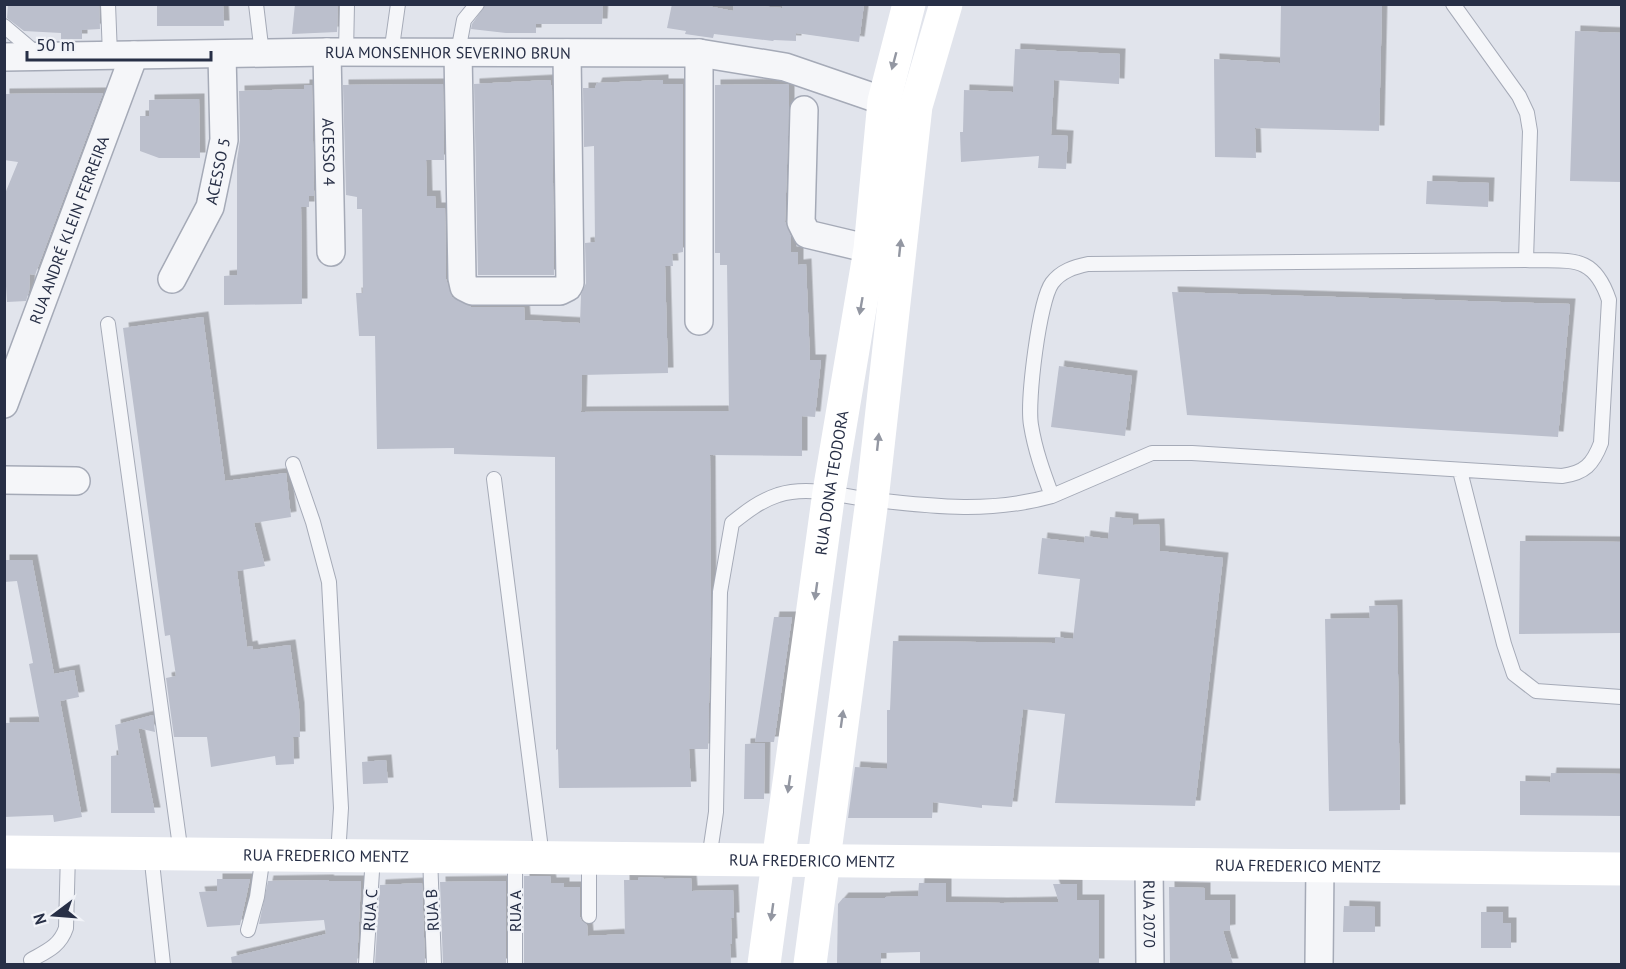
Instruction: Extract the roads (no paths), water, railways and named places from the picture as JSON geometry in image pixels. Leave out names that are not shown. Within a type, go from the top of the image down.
[{"type":"main road","name":"RUA DONA TEODORA","points":[[764,961],[829,492],[870,249],[884,100],[909,4]]},
{"type":"main road","points":[[810,964],[872,500],[916,106],[946,4]]},
{"type":"main road","name":"RUA FREDERICO MENTZ","points":[[4,852],[1622,869]]},
{"type":"main road","points":[[764,961],[803,964]]},
{"type":"street","name":"RUA MONSENHOR SEVERINO BRUN","points":[[4,57],[458,52],[699,53],[786,67],[884,100]]},
{"type":"street","points":[[458,52],[462,278],[465,286],[472,291],[560,291],[568,287],[570,283],[567,53]]},
{"type":"street","name":"ACESSO 4","points":[[331,252],[337,53]]},
{"type":"street","points":[[699,53],[699,321]]},
{"type":"street","name":"ACESSO 5","points":[[172,279],[210,207],[224,140],[222,54]]},
{"type":"street","name":"RUA ANDRÉ KLEIN FERREIRA","points":[[4,404],[122,55]]},
{"type":"street","points":[[804,110],[801,222],[807,234],[817,238],[870,249]]},
{"type":"street","points":[[4,480],[76,481]]},
{"type":"street","name":"RUA 2070","points":[[1149,864],[1150,964]]},
{"type":"street","points":[[1319,964],[1320,866]]},
{"type":"lane","points":[[108,4],[122,55]]},
{"type":"lane","points":[[256,4],[262,54]]},
{"type":"lane","points":[[337,53],[347,4]]},
{"type":"lane","points":[[390,54],[398,4]]},
{"type":"lane","points":[[458,52],[464,20],[477,4]]},
{"type":"lane","points":[[1453,4],[1519,96],[1527,113],[1530,131],[1526,260]]},
{"type":"lane","points":[[4,26],[39,56]]},
{"type":"lane","points":[[709,859],[716,812],[720,592],[732,523],[754,505],[780,494],[817,490],[872,500],[960,508],[997,507],[1052,496],[1152,453],[1192,453],[1460,471],[1562,476],[1576,474],[1587,468],[1596,456],[1601,443],[1609,300],[1603,283],[1592,268],[1581,262],[1526,260],[1088,264],[1072,267],[1051,284],[1046,297],[1031,380],[1030,422],[1038,459],[1052,496]]},
{"type":"lane","points":[[108,324],[166,853],[163,964]]},
{"type":"lane","points":[[292,464],[313,522],[329,582],[341,808],[338,855]]},
{"type":"lane","points":[[1460,471],[1504,644],[1514,674],[1536,691],[1621,697]]},
{"type":"lane","name":"RUA A","points":[[495,479],[529,857],[515,964]]},
{"type":"lane","points":[[31,960],[53,948],[62,940],[66,928],[68,853]]},
{"type":"lane","points":[[248,930],[264,854]]},
{"type":"lane","name":"RUA C","points":[[366,964],[373,856]]},
{"type":"lane","name":"RUA B","points":[[430,856],[434,964]]},
{"type":"lane","points":[[589,858],[589,916]]}]
